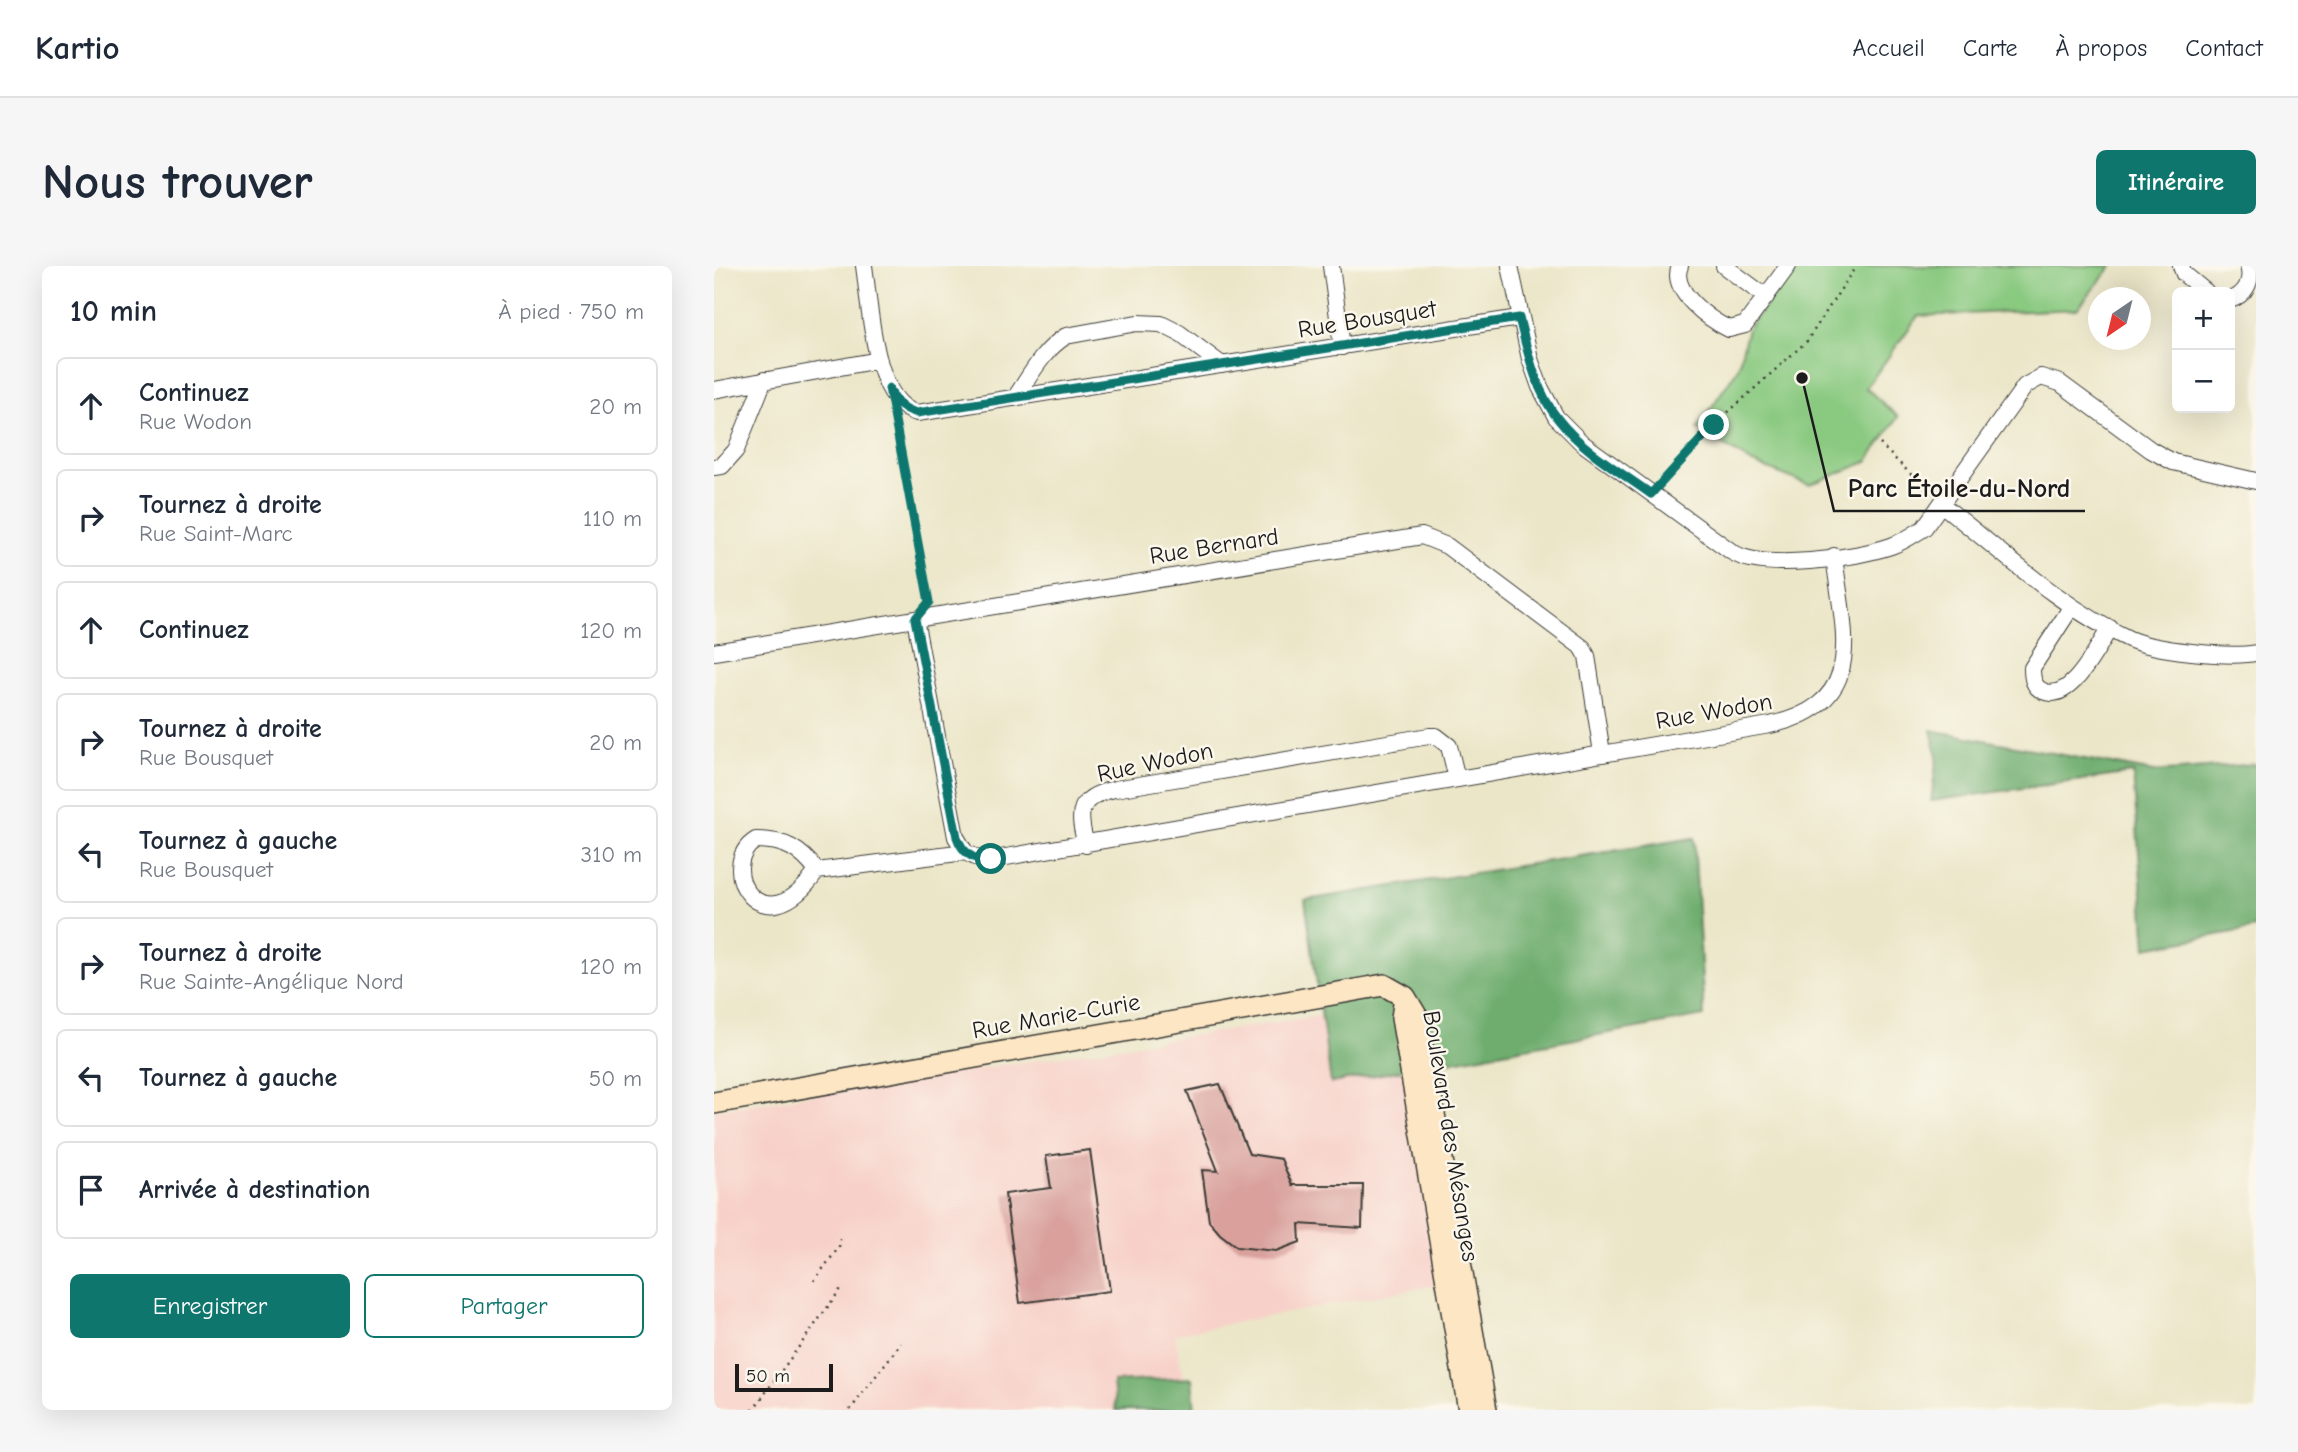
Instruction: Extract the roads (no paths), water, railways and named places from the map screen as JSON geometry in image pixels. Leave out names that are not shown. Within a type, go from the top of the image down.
[{"type":"street","points":[[714,390],[879,360],[864,266]]},
{"type":"street","points":[[1331,266],[1342,346]]},
{"type":"street","points":[[1510,266],[1519,318],[1540,387],[1556,417],[1582,443],[1732,552],[1748,560],[1779,561],[1871,552],[1900,543],[1924,528],[2025,386],[2040,377],[2060,383],[2151,450],[2173,462],[2256,481]]},
{"type":"street","points":[[1680,266],[1680,280],[1693,303],[1729,329],[1745,326],[1788,266]]},
{"type":"street","points":[[1724,266],[1766,298]]},
{"type":"street","points":[[2181,266],[2185,274],[2200,287]]},
{"type":"street","points":[[2235,297],[2248,285],[2248,266]]},
{"type":"street","name":"Rue Bousquet","points":[[879,360],[892,397],[905,410],[917,413],[1519,318]]},
{"type":"street","points":[[1015,398],[1047,351],[1066,336],[1137,323],[1168,326],[1222,365]]},
{"type":"street","points":[[714,467],[722,466],[736,450],[764,380]]},
{"type":"street","points":[[1941,504],[2072,606],[2131,640],[2202,653],[2239,656],[2256,653]]},
{"type":"street","name":"Rue Bernard","points":[[714,652],[1422,536],[1447,546],[1583,648],[1602,753]]},
{"type":"street","name":"Rue Wodon","points":[[817,871],[965,852],[983,861],[1086,845],[1784,722],[1804,716],[1827,698],[1838,680],[1846,655],[1833,556]]},
{"type":"street","points":[[2072,606],[2032,668],[2034,683],[2039,690],[2054,693],[2072,684],[2110,628]]},
{"type":"street","points":[[915,619],[957,837],[965,852]]},
{"type":"street","name":"Rue Wodon","points":[[1086,845],[1078,817],[1084,804],[1095,795],[1115,789],[1429,736],[1436,736],[1449,746],[1457,779]]},
{"type":"street","points":[[728,852],[756,840],[776,840],[801,850],[817,871],[806,887],[771,904],[755,906],[734,898],[728,890]]},
{"type":"street","name":"Rue Marie-Curie","points":[[714,1103],[1384,985],[1405,997]]},
{"type":"street","name":"Boulevard des Mésanges","points":[[1405,997],[1402,1018],[1469,1410]]},
{"type":"street","name":"Boulevard des Mésanges","points":[[1405,997],[1417,1017],[1486,1410]]},
{"type":"place","name":"Parc Étoile-du-Nord","points":[[1802,378]]}]
